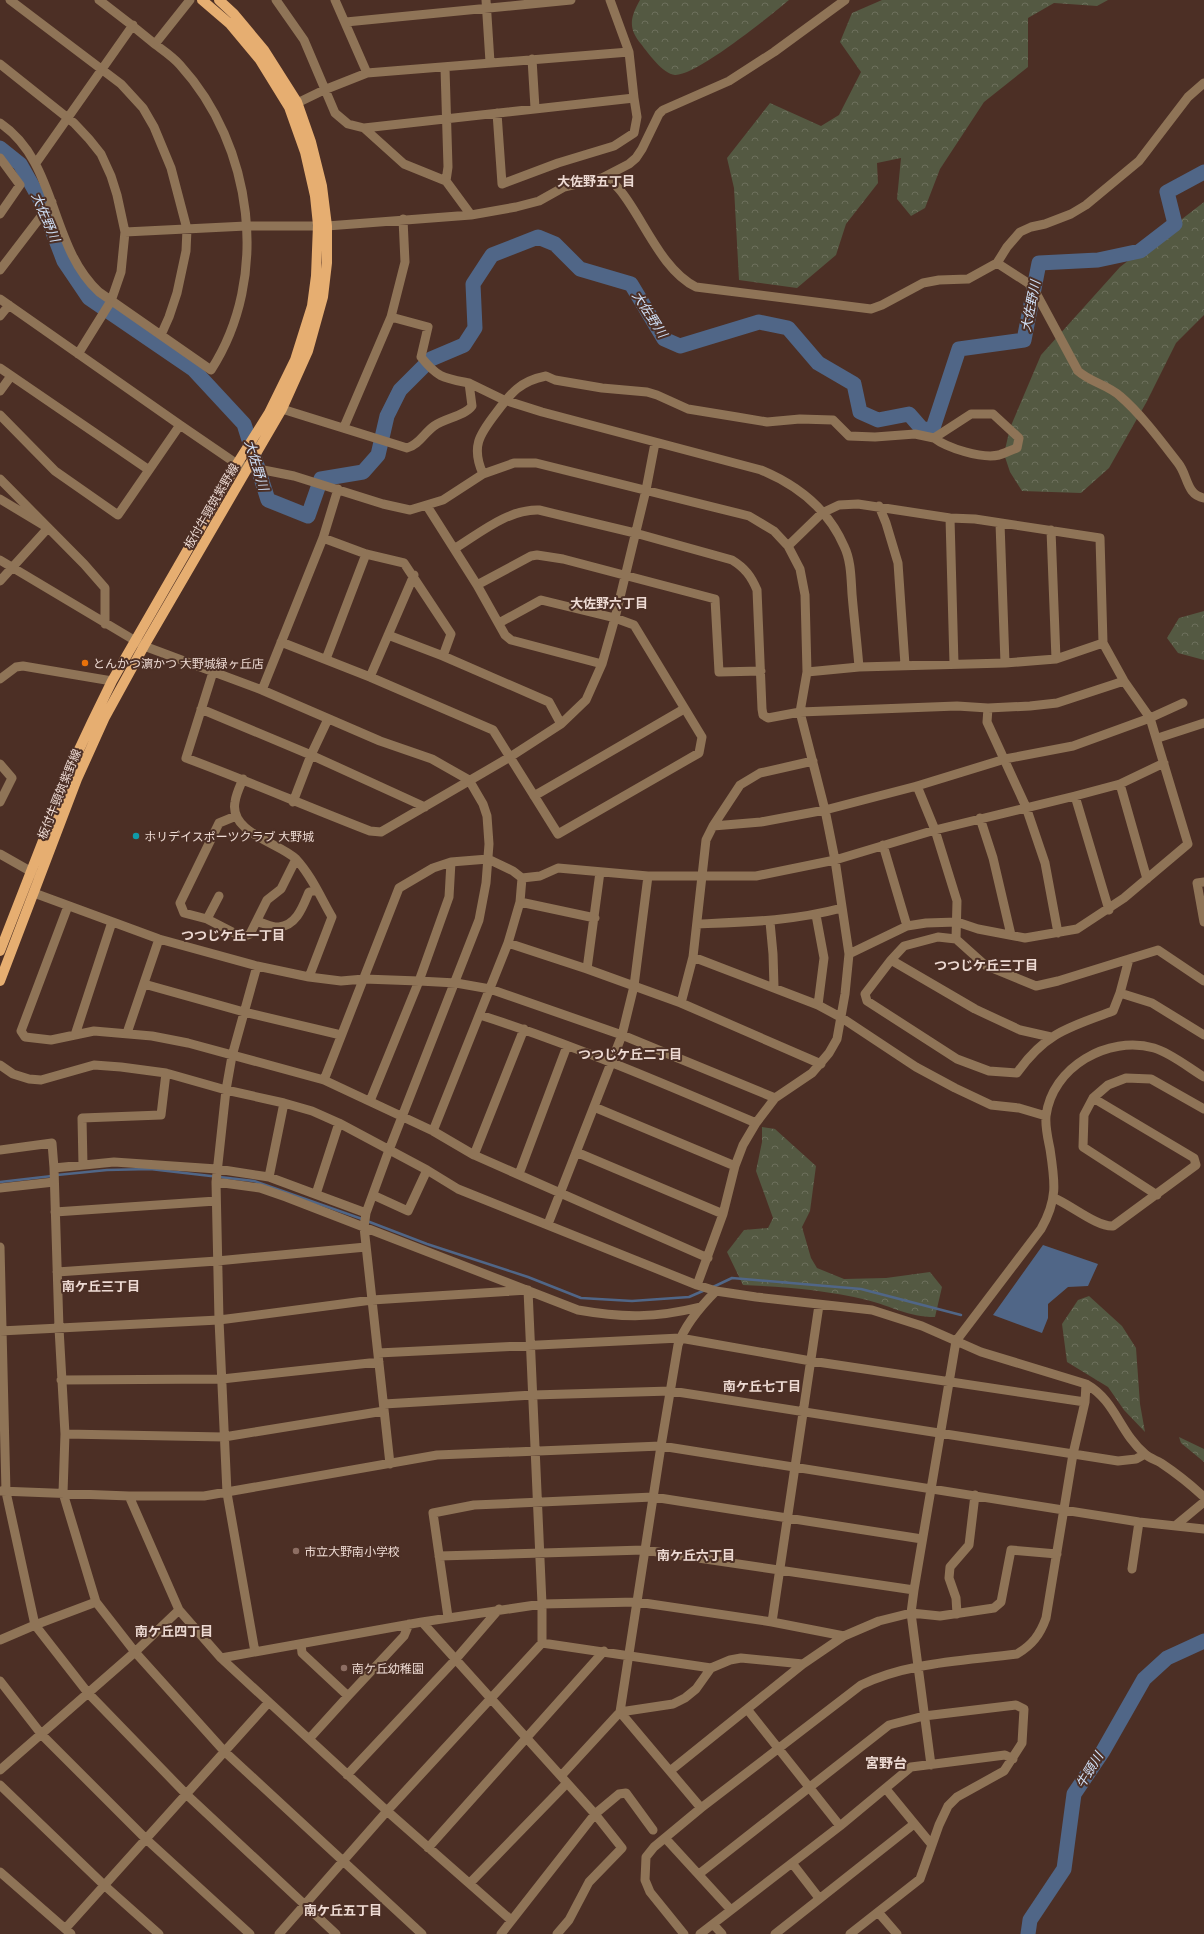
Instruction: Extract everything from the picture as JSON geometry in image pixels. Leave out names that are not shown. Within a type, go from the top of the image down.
[{"type":"main road","name":"板付牛頸筑紫野線","points":[[202,0],[230,24],[260,60],[293,104]]},
{"type":"main road","name":"板付牛頸筑紫野線","points":[[0,951],[76,756],[112,681],[140,644],[282,409],[308,351],[323,297],[327,263],[322,225],[293,104],[264,50],[234,14],[219,0]]},
{"type":"main road","name":"板付牛頸筑紫野線","points":[[0,980],[77,779],[105,716],[140,644],[237,464],[269,413],[295,360],[312,306],[322,225]]},
{"type":"street","points":[[10,0],[102,68],[121,84],[143,108],[154,127],[171,168],[188,229],[186,251],[177,293],[161,335]]},
{"type":"street","points":[[0,123],[10,130],[36,163],[64,237],[87,281],[111,301],[211,370],[230,336],[243,292],[246,271],[246,226],[241,186],[234,159],[224,132],[191,79],[179,64],[133,25],[99,0]]},
{"type":"street","points":[[155,44],[190,0]]},
{"type":"street","points":[[276,0],[304,40],[335,113],[348,124],[364,128],[634,98]]},
{"type":"street","points":[[335,0],[346,22],[367,73]]},
{"type":"street","points":[[346,22],[486,4],[571,0]]},
{"type":"street","points":[[497,113],[502,184],[558,163],[614,146],[634,132],[637,117],[629,52],[610,0]]},
{"type":"street","points":[[125,232],[246,226],[322,225],[471,215],[516,207],[539,201],[564,187],[606,176],[629,164],[636,158],[659,114],[663,110],[738,76],[774,52],[845,0]]},
{"type":"street","points":[[486,4],[490,62]]},
{"type":"street","points":[[36,163],[133,25]]},
{"type":"street","points":[[293,104],[367,73],[445,68],[490,62],[629,52]]},
{"type":"street","points":[[532,59],[535,108]]},
{"type":"street","points":[[0,64],[67,118],[89,139],[101,154],[111,176],[125,232],[121,272],[111,301],[78,354]]},
{"type":"street","points":[[445,68],[448,167],[446,181]]},
{"type":"street","points":[[606,176],[623,193],[667,261],[688,283],[696,287],[871,309],[923,283],[939,280],[968,279],[997,263],[1007,247],[1020,232],[1071,214],[1086,205],[1139,162],[1188,97],[1204,83]]},
{"type":"street","points":[[364,128],[404,164],[446,181],[471,215]]},
{"type":"street","points":[[0,158],[20,185],[0,214]]},
{"type":"street","points":[[0,270],[52,202]]},
{"type":"street","points":[[344,427],[391,316],[405,262],[403,219]]},
{"type":"street","points":[[997,263],[1028,283],[1036,293],[1078,371],[1120,395],[1166,447],[1182,468],[1191,491],[1197,496],[1204,498]]},
{"type":"street","points":[[0,299],[237,464],[294,476],[383,504],[410,510],[443,500],[483,474],[514,463],[536,463],[749,516],[774,531],[788,546],[800,569],[805,596],[807,672],[800,712],[825,810],[835,860],[849,954],[842,1018],[837,1039],[821,1064],[812,1073],[775,1098],[756,1123],[743,1145],[735,1166],[708,1258],[697,1285]]},
{"type":"street","points":[[0,316],[9,305]]},
{"type":"street","points":[[391,316],[428,327],[421,357],[434,372],[440,376],[469,383],[504,400],[542,412],[761,470],[779,478],[805,494],[835,529],[845,546],[850,565],[859,666]]},
{"type":"street","points":[[0,368],[149,470]]},
{"type":"street","points":[[0,391],[11,376]]},
{"type":"street","points":[[483,474],[477,461],[478,440],[484,426],[504,400],[518,386],[546,376],[555,380],[602,388],[657,394],[688,409],[737,418],[767,422],[800,419],[833,420],[849,436],[875,437],[915,434],[934,438],[942,444],[962,451],[998,455],[1017,448],[1019,438],[993,414],[971,414],[934,438]]},
{"type":"street","points":[[282,409],[344,427],[407,448],[412,447],[433,427],[447,418],[468,411],[472,406],[469,383]]},
{"type":"street","points":[[0,415],[55,472],[118,515],[180,425]]},
{"type":"street","points":[[213,672],[186,758],[243,779],[293,802],[370,831],[381,832],[510,757],[561,724],[586,700],[602,664],[615,618],[646,490],[655,442]]},
{"type":"street","points":[[0,479],[105,588],[105,624]]},
{"type":"street","points":[[262,690],[323,538],[336,488]]},
{"type":"street","points":[[0,500],[48,528]]},
{"type":"street","points":[[788,546],[822,513],[839,505],[858,504],[950,518],[975,519],[1100,538],[1103,644],[1124,681],[1150,718],[1158,738],[1188,844],[1109,910],[1077,929],[1025,938],[957,922],[926,923],[907,926],[849,954]]},
{"type":"street","points":[[427,506],[477,585],[505,635],[511,640],[602,664]]},
{"type":"street","points":[[879,506],[886,523],[898,563],[905,665]]},
{"type":"street","points":[[454,549],[514,512],[526,509],[539,510],[635,533],[732,560],[743,567],[751,577],[757,590],[764,716],[768,718],[800,712],[957,706],[988,708],[1030,706],[1057,703],[1124,681]]},
{"type":"street","points":[[950,518],[954,664]]},
{"type":"street","points":[[1000,523],[1005,663]]},
{"type":"street","points":[[0,581],[11,567],[48,528]]},
{"type":"street","points":[[1051,530],[1056,659]]},
{"type":"street","points":[[323,538],[366,554],[404,563],[414,575],[451,634],[443,656]]},
{"type":"street","points":[[326,659],[366,554]]},
{"type":"street","points":[[477,585],[531,556],[537,555],[563,559],[715,599],[719,672],[761,671]]},
{"type":"street","points":[[0,560],[140,644],[262,690],[380,741],[432,759],[469,780],[483,804],[487,816],[488,859],[479,920],[456,983],[366,1213],[364,1227],[390,1464]]},
{"type":"street","points":[[370,677],[414,575]]},
{"type":"street","points":[[281,642],[370,677],[493,730],[558,834],[699,753],[702,737],[634,625],[615,618],[541,600],[499,623]]},
{"type":"street","points":[[388,635],[443,656],[549,702],[561,724]]},
{"type":"street","points":[[807,672],[859,666],[1005,663],[1056,659],[1103,644]]},
{"type":"street","points":[[0,679],[16,667],[23,666],[112,681]]},
{"type":"street","points":[[713,826],[761,822],[825,810],[917,786],[1005,759],[1073,746],[1150,718],[1183,703]]},
{"type":"street","points":[[988,708],[987,722],[1026,807],[1045,863],[1058,933]]},
{"type":"street","points":[[202,709],[311,755],[425,807]]},
{"type":"street","points":[[534,796],[684,709]]},
{"type":"street","points":[[293,802],[311,755],[328,719]]},
{"type":"street","points":[[1158,738],[1204,723]]},
{"type":"street","points":[[681,1003],[693,957],[698,924],[706,840],[713,826],[740,785],[760,773],[813,761]]},
{"type":"street","points":[[324,1080],[399,888],[433,868],[451,862],[488,859],[513,871],[522,878],[540,876],[558,868],[648,876],[756,876],[835,860],[934,830],[1120,784],[1164,763]]},
{"type":"street","points":[[0,764],[12,778],[0,802]]},
{"type":"street","points":[[243,779],[234,803],[236,816],[255,836],[273,844],[296,859],[317,890],[332,917],[309,977]]},
{"type":"street","points":[[1120,784],[1147,879]]},
{"type":"street","points":[[917,786],[934,830],[957,902],[956,939]]},
{"type":"street","points":[[1075,796],[1109,910]]},
{"type":"street","points":[[236,816],[219,823],[180,903],[184,913],[207,919],[242,937],[250,934],[258,922],[267,900],[281,890],[296,859]]},
{"type":"street","points":[[980,818],[993,858],[1011,935]]},
{"type":"street","points":[[883,845],[907,926]]},
{"type":"street","points":[[0,854],[40,877]]},
{"type":"street","points":[[370,1101],[419,981],[449,897],[451,862]]},
{"type":"street","points":[[587,969],[600,872]]},
{"type":"street","points":[[548,1224],[622,1035],[634,986],[648,876]]},
{"type":"street","points":[[433,1131],[508,943],[520,902],[522,878]]},
{"type":"street","points":[[1204,882],[1197,883],[1204,922]]},
{"type":"street","points":[[258,922],[278,928],[291,923],[300,913],[309,892],[317,890]]},
{"type":"street","points":[[34,893],[159,939],[257,966],[309,977],[342,981],[364,979],[456,983],[490,989],[622,1035],[775,1098]]},
{"type":"street","points":[[207,919],[219,896]]},
{"type":"street","points":[[520,902],[595,918]]},
{"type":"street","points":[[68,906],[21,1031],[25,1037],[51,1040],[94,1031],[127,1033],[188,1043],[324,1080],[433,1131],[474,1155],[519,1174],[559,1194],[708,1258]]},
{"type":"street","points":[[698,924],[770,922],[816,915],[842,908]]},
{"type":"street","points":[[816,915],[824,958],[818,1005]]},
{"type":"street","points":[[75,1035],[112,922]]},
{"type":"street","points":[[770,922],[774,987]]},
{"type":"street","points":[[1129,959],[1120,993],[1113,1011],[1070,1027],[1051,1037],[1030,1055],[1017,1073],[989,1071],[957,1059],[867,1001],[865,994],[891,960],[904,946],[938,937],[956,939],[985,964],[1036,986],[1058,981],[1158,950],[1204,980]]},
{"type":"street","points":[[127,1033],[159,939]]},
{"type":"street","points":[[508,943],[587,969],[681,1003],[821,1064]]},
{"type":"street","points":[[693,957],[818,1005],[842,1018],[916,1067],[991,1105],[1019,1108],[1046,1116]]},
{"type":"street","points":[[891,960],[975,1009],[1020,1030],[1051,1037]]},
{"type":"street","points":[[255,1652],[227,1494],[219,1320],[216,1182],[226,1090],[232,1056],[257,966]]},
{"type":"street","points":[[144,984],[244,1012],[341,1035]]},
{"type":"street","points":[[1120,993],[1152,1003],[1204,1035]]},
{"type":"street","points":[[480,1015],[524,1029],[611,1062],[756,1123]]},
{"type":"street","points":[[474,1155],[524,1029]]},
{"type":"street","points":[[519,1174],[567,1046]]},
{"type":"street","points":[[931,1765],[911,1613],[956,1342],[1041,1228],[1049,1215],[1054,1198],[1054,1174],[1047,1136],[1046,1116],[1053,1094],[1066,1074],[1087,1057],[1105,1049],[1128,1046],[1154,1048],[1204,1077]]},
{"type":"street","points":[[0,1064],[13,1074],[29,1079],[41,1080],[94,1065],[121,1066],[166,1073],[226,1090],[312,1111],[339,1123],[390,1150],[458,1189],[697,1285],[716,1291],[819,1305],[872,1310],[922,1326],[981,1352],[1086,1384],[1098,1391],[1107,1400],[1130,1436],[1145,1454],[1188,1482],[1204,1497]]},
{"type":"street","points":[[83,1165],[82,1118],[161,1115],[166,1073]]},
{"type":"street","points":[[1157,1195],[1083,1147],[1084,1116],[1093,1098],[1108,1085],[1126,1078],[1151,1079],[1204,1109]]},
{"type":"street","points":[[1054,1198],[1067,1203],[1100,1224],[1107,1226],[1119,1222],[1196,1165],[1194,1158],[1093,1098]]},
{"type":"street","points":[[269,1177],[284,1103]]},
{"type":"street","points":[[594,1107],[735,1166]]},
{"type":"street","points":[[316,1194],[339,1123]]},
{"type":"street","points":[[0,1150],[52,1143],[56,1212],[61,1380],[65,1434],[63,1493],[96,1602],[135,1652],[224,1751],[422,1934]]},
{"type":"street","points":[[576,1152],[722,1214]]},
{"type":"street","points":[[54,1168],[114,1162],[217,1169],[269,1177],[366,1213]]},
{"type":"street","points":[[373,1195],[408,1211],[427,1170]]},
{"type":"street","points":[[0,1188],[54,1182]]},
{"type":"street","points":[[216,1182],[260,1188],[578,1310],[600,1314],[629,1316],[670,1314],[700,1307]]},
{"type":"street","points":[[56,1212],[216,1201]]},
{"type":"street","points":[[0,1247],[3,1492],[35,1624],[88,1693],[186,1794],[336,1934]]},
{"type":"street","points":[[57,1272],[217,1261],[366,1247]]},
{"type":"street","points":[[1,1331],[219,1320],[372,1300],[528,1290]]},
{"type":"street","points":[[279,1934],[344,1862],[387,1811],[542,1643],[538,1502],[528,1290]]},
{"type":"street","points":[[470,1884],[564,1780],[620,1712],[644,1550],[680,1338],[700,1307],[716,1291]]},
{"type":"street","points":[[772,1622],[819,1305]]},
{"type":"street","points":[[61,1380],[222,1379],[378,1357],[530,1344],[680,1338],[811,1361],[1084,1402]]},
{"type":"street","points":[[684,1934],[650,1892],[645,1880],[646,1858],[654,1847],[701,1808],[861,1685],[880,1676],[918,1667],[1017,1654],[1029,1647],[1037,1637],[1046,1618],[1086,1384]]},
{"type":"street","points":[[65,1434],[224,1437],[384,1408],[533,1396],[671,1391],[1118,1461],[1136,1459],[1145,1454]]},
{"type":"street","points":[[3,1492],[182,1497],[227,1494],[437,1455],[661,1446],[1139,1522],[1204,1529]]},
{"type":"street","points":[[957,1614],[956,1598],[949,1578],[950,1567],[969,1545],[975,1495]]},
{"type":"street","points":[[129,1496],[179,1610],[221,1658],[387,1811],[511,1920]]},
{"type":"street","points":[[448,1617],[433,1513],[474,1505],[653,1497],[922,1540]]},
{"type":"street","points":[[1175,1526],[1204,1502]]},
{"type":"street","points":[[1132,1569],[1139,1522]]},
{"type":"street","points":[[438,1556],[644,1550],[914,1590]]},
{"type":"street","points":[[670,1771],[803,1664],[844,1636],[879,1621],[911,1613],[940,1616],[994,1608],[1001,1602],[1011,1550],[1057,1554]]},
{"type":"street","points":[[0,1640],[35,1624],[96,1602]]},
{"type":"street","points":[[221,1658],[448,1617],[542,1604],[637,1602],[772,1622],[844,1636]]},
{"type":"street","points":[[348,1774],[455,1660],[499,1609]]},
{"type":"street","points":[[0,1770],[42,1735],[135,1652],[179,1610]]},
{"type":"street","points":[[422,1622],[595,1814],[622,1848],[589,1882],[569,1920],[557,1934]]},
{"type":"street","points":[[309,1739],[404,1636],[409,1624]]},
{"type":"street","points":[[542,1643],[711,1668],[730,1660],[742,1658],[803,1664]]},
{"type":"street","points":[[301,1644],[302,1653],[348,1696]]},
{"type":"street","points":[[428,1848],[604,1651]]},
{"type":"street","points":[[620,1712],[673,1704],[685,1698],[696,1689],[711,1668]]},
{"type":"street","points":[[0,1681],[42,1735],[146,1839],[250,1934]]},
{"type":"street","points":[[0,1872],[68,1931],[104,1885],[269,1702]]},
{"type":"street","points":[[699,1874],[889,1725],[924,1716],[1016,1705],[1024,1709],[1022,1743],[1004,1771],[957,1798],[948,1806],[938,1825],[920,1879],[850,1934]]},
{"type":"street","points":[[747,1709],[840,1826]]},
{"type":"street","points":[[620,1712],[701,1808]]},
{"type":"street","points":[[700,1934],[840,1826],[911,1767],[1005,1755],[1013,1759]]},
{"type":"street","points":[[0,1785],[104,1885],[159,1934]]},
{"type":"street","points":[[886,1789],[932,1845]]},
{"type":"street","points":[[502,1934],[511,1920],[595,1814],[619,1794],[626,1793],[653,1830]]},
{"type":"street","points":[[775,1934],[914,1824]]},
{"type":"street","points":[[666,1838],[731,1910]]},
{"type":"street","points":[[792,1863],[819,1898]]},
{"type":"street","points":[[878,1912],[897,1934]]},
{"type":"street","points":[[713,1924],[722,1934]]},
{"type":"green space","points":[[640,0],[789,0],[733,44],[715,56],[685,73],[675,75],[670,74],[656,62],[634,33],[632,28],[632,18]]},
{"type":"green space","points":[[882,0],[1108,0],[1097,6],[1054,3],[1028,18],[1028,67],[984,102],[940,169],[925,208],[911,216],[897,199],[901,158],[877,163],[878,183],[846,224],[836,255],[797,288],[739,280],[734,188],[727,158],[770,103],[821,126],[839,115],[861,72],[840,42],[852,13]]},
{"type":"green space","points":[[1204,202],[1204,315],[1176,343],[1146,403],[1109,468],[1081,493],[1022,491],[1010,472],[1004,454],[1010,428],[1041,355],[1120,267]]},
{"type":"green space","points":[[1204,611],[1204,660],[1178,653],[1167,638],[1179,618]]},
{"type":"green space","points":[[762,1127],[775,1129],[816,1166],[810,1211],[802,1227],[811,1258],[817,1268],[844,1279],[886,1278],[930,1272],[942,1287],[935,1317],[916,1315],[876,1302],[821,1291],[743,1285],[727,1252],[744,1230],[768,1228],[773,1218],[756,1171],[762,1142]]},
{"type":"green space","points":[[1089,1296],[1122,1326],[1136,1348],[1140,1404],[1145,1432],[1124,1410],[1108,1387],[1067,1362],[1062,1324],[1078,1300]]},
{"type":"green space","points":[[1179,1437],[1204,1449],[1204,1462],[1181,1443]]},
{"type":"water","points":[[1043,1245],[1098,1264],[1088,1286],[1068,1287],[1048,1304],[1048,1318],[1042,1333],[993,1315]]},
{"type":"waterway","name":"大佐野川","points":[[0,148],[20,164],[41,201],[64,261],[89,298],[193,369],[244,424],[268,500],[308,516],[321,479],[363,472],[378,455],[387,416],[400,390],[431,359],[464,345],[475,328],[473,284],[492,255],[538,237],[555,244],[580,269],[631,284],[664,339],[680,346],[759,322],[788,328],[818,363],[854,384],[860,412],[878,420],[909,414],[923,430],[933,428],[959,349],[1024,340],[1039,263],[1098,260],[1140,251],[1175,224],[1167,192],[1204,172]]},
{"type":"waterway","points":[[57,1175],[107,1170],[150,1169],[254,1181],[362,1219]]},
{"type":"waterway","points":[[0,1182],[52,1176]]},
{"type":"waterway","points":[[367,1221],[427,1244],[528,1277],[581,1298],[632,1301],[689,1297],[705,1290]]},
{"type":"waterway","points":[[713,1287],[732,1278],[861,1289],[961,1315]]},
{"type":"waterway","name":"牛頸川","points":[[1028,1934],[1030,1920],[1064,1869],[1074,1794],[1103,1751],[1144,1679],[1167,1658],[1204,1641]]},
{"type":"place","name":"とんかつ濵かつ 大野城緑ヶ丘店","points":[[85,663]]},
{"type":"place","name":"ホリデイスポーツクラブ 大野城","points":[[136,836]]},
{"type":"place","name":"市立大野南小学校","points":[[296,1551]]},
{"type":"place","name":"南ケ丘幼稚園","points":[[344,1668]]},
{"type":"district","name":"大佐野五丁目","points":[[596,181]]},
{"type":"district","name":"大佐野六丁目","points":[[609,603]]},
{"type":"district","name":"つつじケ丘一丁目","points":[[233,935]]},
{"type":"district","name":"つつじケ丘三丁目","points":[[986,965]]},
{"type":"district","name":"つつじケ丘二丁目","points":[[630,1054]]},
{"type":"district","name":"南ケ丘三丁目","points":[[101,1286]]},
{"type":"district","name":"南ケ丘七丁目","points":[[762,1386]]},
{"type":"district","name":"南ケ丘六丁目","points":[[696,1555]]},
{"type":"district","name":"南ケ丘四丁目","points":[[174,1631]]},
{"type":"district","name":"宮野台","points":[[886,1762]]},
{"type":"district","name":"南ケ丘五丁目","points":[[343,1910]]}]
